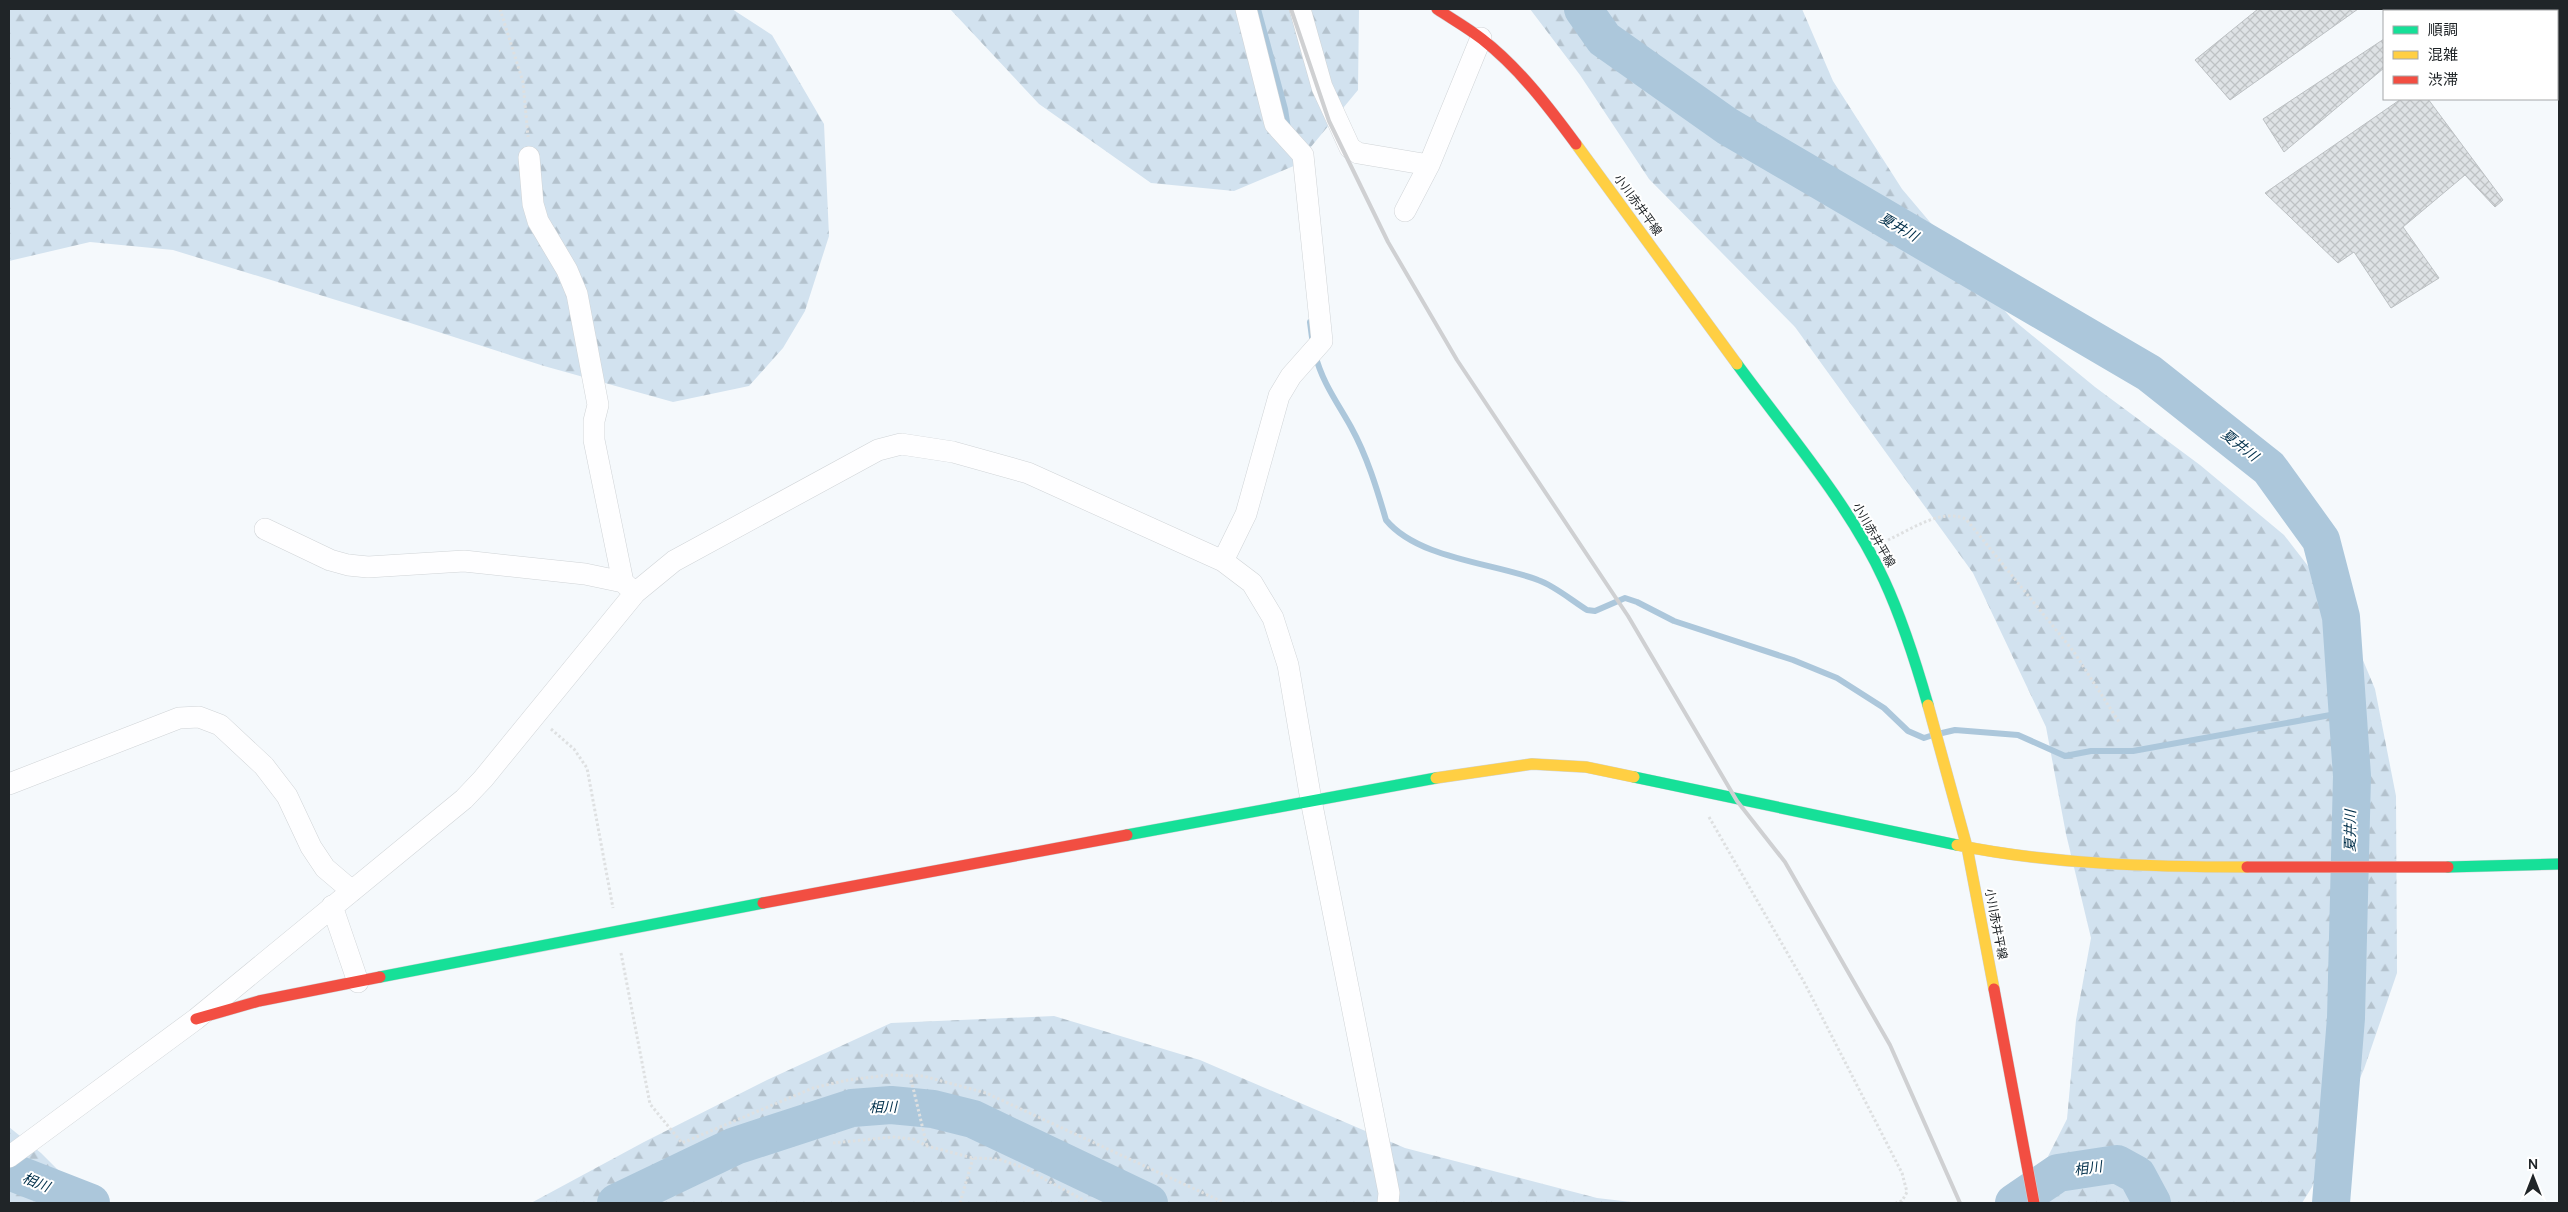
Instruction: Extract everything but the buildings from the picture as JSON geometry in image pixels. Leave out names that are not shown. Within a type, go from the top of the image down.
[{"type":"street","points":[[1223,561],[1246,514],[1279,396],[1291,376],[1322,341],[1303,155],[1275,124],[1246,9]]},
{"type":"street","points":[[1300,9],[1322,87],[1350,148],[1358,153],[1430,165]]},
{"type":"street","name":"小川赤井平線","points":[[1437,9],[1481,38],[1509,62],[1547,104],[1848,515],[1884,579],[1911,646],[1967,847],[2034,1203]]},
{"type":"street","points":[[1405,211],[1430,165],[1481,38]]},
{"type":"street","points":[[529,157],[533,204],[538,221],[567,270],[577,294],[598,405],[594,421],[594,440],[629,588]]},
{"type":"street","points":[[11,1153],[196,1019],[464,799],[483,779],[629,588],[704,542],[878,450],[901,444],[953,452],[1028,473],[1223,561],[1252,583],[1273,618],[1288,665],[1311,800],[1389,1193],[1388,1203]]},
{"type":"street","points":[[265,530],[330,560],[348,565],[368,567],[464,561],[585,574],[629,588]]},
{"type":"street","points":[[9,784],[179,718],[199,716],[220,726],[264,766],[287,796],[311,847],[325,868],[352,890]]},
{"type":"street","points":[[196,1019],[259,1001],[627,928],[1472,770],[1532,764],[1586,767],[2001,854],[2104,862],[2236,867],[2451,867],[2559,864]]},
{"type":"street","points":[[332,906],[358,982]]},
{"type":"path","points":[[500,9],[523,82],[529,157]]},
{"type":"path","points":[[1867,549],[1944,515],[1956,514],[1966,519],[2074,652],[2119,722]]},
{"type":"path","points":[[1694,791],[1804,982],[1902,1173],[1907,1192],[1902,1201],[1896,1203]]},
{"type":"path","points":[[910,1074],[927,1146]]},
{"type":"path","points":[[682,1143],[812,1088],[848,1080],[910,1074],[986,1093],[1225,1203]]},
{"type":"path","points":[[833,1143],[894,1137],[913,1139],[927,1146],[973,1158],[998,1159],[1022,1167],[1089,1203]]},
{"type":"path","points":[[960,1203],[973,1158]]},
{"type":"green space","points":[[9,9],[732,9],[772,35],[824,124],[829,236],[805,311],[783,348],[749,386],[673,402],[544,366],[173,250],[90,242],[9,261]]},
{"type":"green space","points":[[950,9],[1359,9],[1358,90],[1296,165],[1234,191],[1151,183],[1039,104]]},
{"type":"green space","points":[[1530,9],[1802,9],[1833,81],[1902,189],[2011,318],[2095,387],[2200,465],[2284,535],[2342,610],[2375,689],[2396,796],[2397,973],[2364,1069],[2312,1187],[2302,1203],[2013,1203],[2031,1190],[2067,1119],[2076,1020],[2091,938],[2066,834],[2046,727],[1973,573],[1795,327],[1649,179],[1580,75]]},
{"type":"green space","points":[[1054,1016],[1200,1060],[1405,1148],[1597,1198],[1640,1203],[531,1203],[644,1142],[767,1080],[891,1023]]},
{"type":"green space","points":[[9,1127],[41,1153],[91,1203],[9,1203]]},
{"type":"waterway","points":[[1258,9],[1285,109],[1288,129]]},
{"type":"waterway","name":"夏井川","points":[[1583,9],[1604,39],[1727,126],[2149,373],[2269,468],[2321,540],[2341,617],[2352,776],[2346,1018],[2331,1203]]},
{"type":"waterway","points":[[1310,322],[1313,345]]},
{"type":"waterway","points":[[1315,354],[1326,383],[1362,449],[1386,520],[1400,533],[1437,552],[1520,574],[1544,583],[1557,589],[1587,610],[1595,611],[1625,598],[1674,621],[1793,660],[1837,678],[1884,708],[1908,731],[1924,738],[1930,736]]},
{"type":"waterway","points":[[1942,733],[1955,730],[2018,735],[2065,756],[2091,751],[2133,751],[2347,712]]},
{"type":"waterway","name":"相川","points":[[616,1203],[735,1146],[852,1108],[891,1105],[933,1109],[973,1119],[1149,1203]]},
{"type":"waterway","name":"相川","points":[[2014,1203],[2058,1173],[2117,1164],[2137,1175],[2152,1203]]},
{"type":"waterway","name":"相川","points":[[9,1171],[91,1203]]},
{"type":"railway","points":[[1291,9],[1329,121],[1388,242],[1457,360],[1628,616],[1737,801],[1785,862],[1890,1045],[1960,1203]]},
{"type":"traffic: fast","points":[[1737,364],[1816,469],[1854,524],[1870,552],[1897,611],[1928,705]]},
{"type":"traffic: fast","points":[[1634,777],[1957,845]]},
{"type":"traffic: fast","points":[[1127,835],[1436,778]]},
{"type":"traffic: fast","points":[[2448,867],[2559,864]]},
{"type":"traffic: fast","points":[[380,977],[763,903]]},
{"type":"traffic: slow","points":[[1576,144],[1737,364]]},
{"type":"traffic: slow","points":[[1928,705],[1967,847],[1994,989]]},
{"type":"traffic: slow","points":[[1436,778],[1532,764],[1586,767],[1634,777]]},
{"type":"traffic: slow","points":[[1957,845],[2027,856],[2101,863],[2247,867]]},
{"type":"traffic: jam","points":[[1437,9],[1496,50],[1544,102],[1576,144]]},
{"type":"traffic: jam","points":[[763,903],[1127,835]]},
{"type":"traffic: jam","points":[[2247,867],[2448,867]]},
{"type":"traffic: jam","points":[[196,1019],[259,1001],[380,977]]},
{"type":"traffic: jam","points":[[1994,989],[2034,1203]]}]
